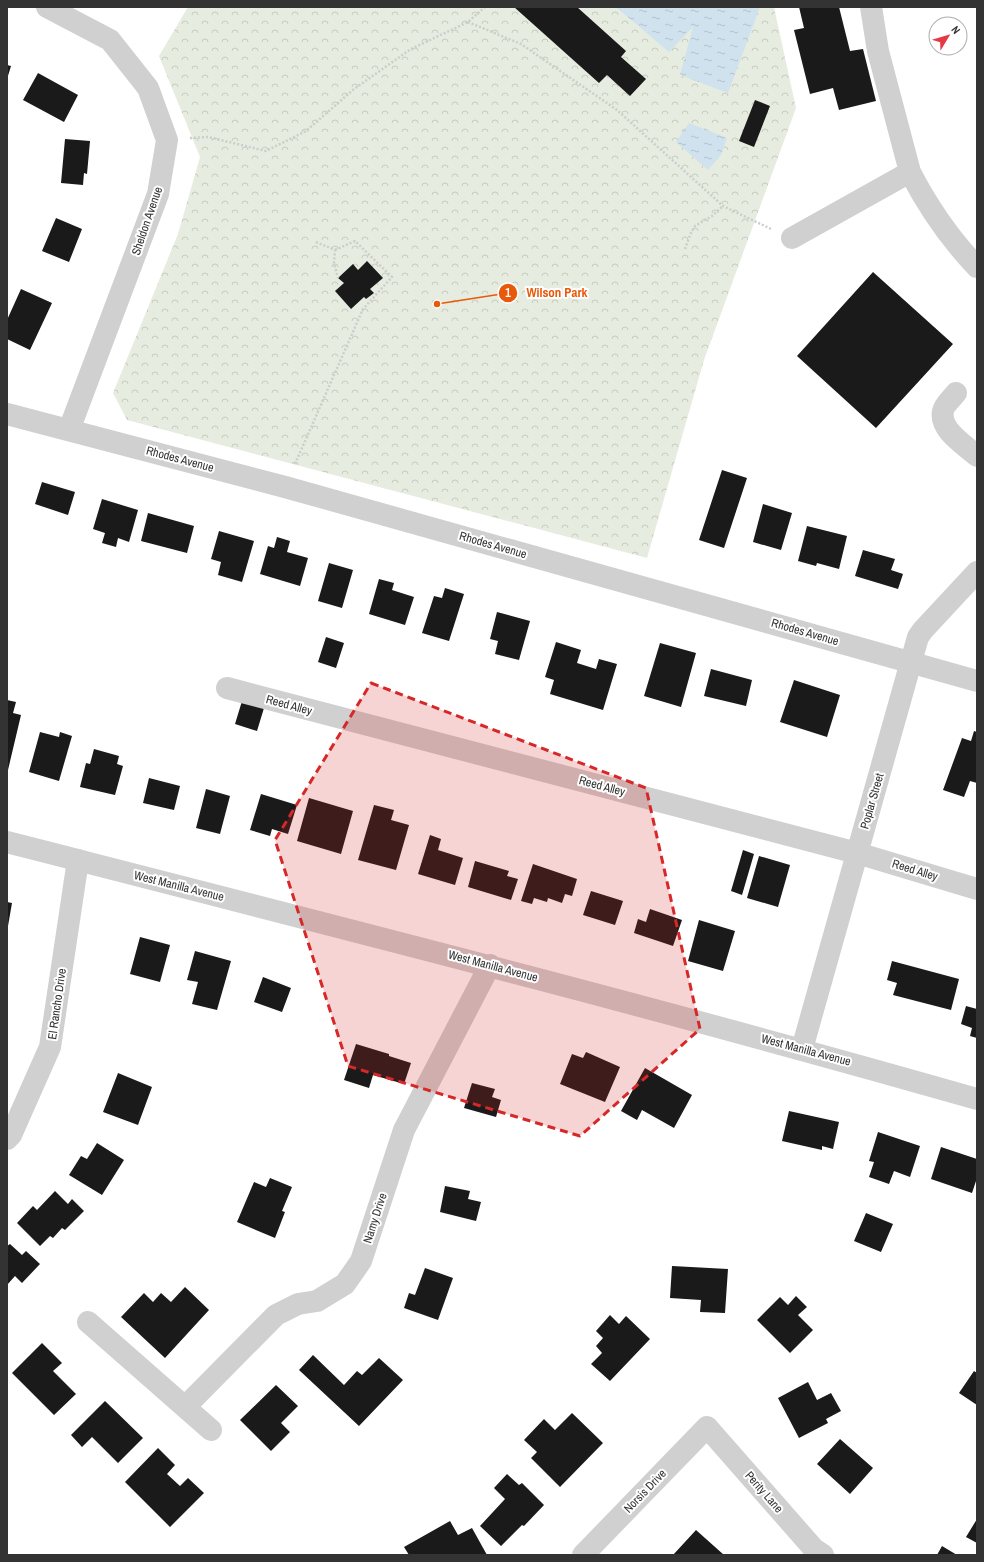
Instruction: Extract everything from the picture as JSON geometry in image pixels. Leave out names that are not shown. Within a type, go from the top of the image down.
[{"type":"street","name":"Sheldon Avenue","points":[[49,7],[110,40],[148,88],[167,140],[158,194],[69,430]]},
{"type":"street","points":[[871,7],[878,51],[910,172],[918,187],[959,248],[977,266]]},
{"type":"street","points":[[792,238],[910,172]]},
{"type":"street","points":[[956,393],[943,410],[943,420],[948,430],[977,456]]},
{"type":"street","name":"Rhodes Avenue","points":[[7,414],[284,487],[977,681]]},
{"type":"street","name":"Poplar Street","points":[[802,1049],[918,637],[977,572]]},
{"type":"street","name":"Reed Alley","points":[[227,688],[858,853],[977,889]]},
{"type":"street","name":"West Manilla Avenue","points":[[7,842],[490,965],[802,1049],[977,1099]]},
{"type":"street","name":"El Rancho Drive","points":[[7,1139],[11,1135],[50,1047],[78,860]]},
{"type":"street","name":"Namy Drive","points":[[185,1407],[276,1315],[298,1304],[317,1300],[345,1284],[361,1261],[404,1130],[490,965]]},
{"type":"street","points":[[88,1322],[211,1430]]},
{"type":"street","name":"Norsis Drive","points":[[583,1555],[708,1428]]},
{"type":"street","name":"Perity Lane","points":[[708,1428],[814,1549],[823,1555]]},
{"type":"path","points":[[167,140],[208,137],[266,151],[306,131],[354,89],[411,49],[468,22],[485,7]]},
{"type":"path","points":[[468,22],[522,44],[617,110],[723,206],[792,238]]},
{"type":"path","points":[[685,249],[695,226],[712,216],[723,206]]},
{"type":"path","points":[[284,487],[363,309],[392,277],[355,241],[335,250],[316,242]]},
{"type":"path","points":[[335,250],[334,263],[338,278]]},
{"type":"highlighted area","points":[[371,683],[646,788],[700,1029],[580,1136],[348,1066],[275,840]]},
{"type":"green space","points":[[188,7],[774,7],[796,108],[704,360],[647,558],[127,420],[113,393],[178,234],[200,157],[159,56]]},
{"type":"water","points":[[616,7],[760,7],[728,93],[680,75],[693,27],[669,52]]},
{"type":"water","points":[[689,123],[727,138],[721,155],[708,170],[676,142]]},
{"type":"building","points":[[514,7],[577,7],[626,51],[621,57],[646,79],[630,96],[607,75],[599,83]]},
{"type":"building","points":[[799,7],[839,7],[850,51],[863,49],[876,101],[839,110],[833,88],[810,94],[794,30],[804,28]]},
{"type":"building","points":[[7,65],[11,66],[7,79]]},
{"type":"building","points":[[38,73],[78,95],[64,122],[23,100]]},
{"type":"building","points":[[755,100],[770,106],[754,147],[739,141]]},
{"type":"building","points":[[65,139],[90,141],[87,174],[84,173],[83,185],[61,183]]},
{"type":"building","points":[[56,218],[82,229],[69,262],[42,251]]},
{"type":"building","points":[[367,261],[383,278],[370,289],[374,293],[366,299],[364,297],[351,309],[335,291],[344,283],[338,278],[353,264],[358,270]]},
{"type":"building","points":[[873,272],[953,344],[876,428],[797,356]]},
{"type":"building","points":[[21,289],[52,303],[30,350],[7,339],[7,320]]},
{"type":"building","points":[[722,470],[747,478],[724,548],[699,540]]},
{"type":"building","points":[[42,482],[75,492],[68,515],[35,504]]},
{"type":"building","points":[[102,499],[138,510],[129,542],[118,538],[116,547],[102,543],[105,533],[93,529]]},
{"type":"building","points":[[763,504],[792,513],[781,550],[753,542]]},
{"type":"building","points":[[148,513],[194,526],[187,553],[141,541]]},
{"type":"building","points":[[807,526],[847,536],[839,569],[817,563],[816,566],[798,561]]},
{"type":"building","points":[[219,531],[254,541],[242,582],[218,575],[221,562],[211,559]]},
{"type":"building","points":[[277,537],[290,541],[287,552],[308,558],[300,586],[260,574],[268,546],[274,548]]},
{"type":"building","points":[[863,550],[895,559],[891,570],[903,574],[898,589],[855,576]]},
{"type":"building","points":[[329,563],[353,570],[342,608],[318,601]]},
{"type":"building","points":[[379,579],[394,583],[392,590],[414,597],[405,625],[369,614]]},
{"type":"building","points":[[445,588],[464,594],[449,641],[422,633],[434,596],[442,598]]},
{"type":"building","points":[[497,612],[530,621],[519,660],[495,654],[498,641],[490,639]]},
{"type":"building","points":[[326,637],[344,643],[336,668],[318,662]]},
{"type":"building","points":[[556,642],[581,650],[577,663],[596,669],[599,659],[617,664],[603,710],[550,694],[554,680],[545,677]]},
{"type":"building","points":[[660,643],[696,653],[681,707],[644,696]]},
{"type":"building","points":[[711,669],[752,680],[746,706],[704,696]]},
{"type":"building","points":[[794,680],[840,695],[827,737],[780,722]]},
{"type":"building","points":[[7,700],[16,702],[13,713],[21,715],[8,770]]},
{"type":"building","points":[[242,701],[264,708],[257,731],[235,724]]},
{"type":"building","points":[[974,731],[977,732],[977,783],[970,781],[964,797],[943,790],[962,738],[971,741]]},
{"type":"building","points":[[40,732],[59,737],[60,732],[72,736],[59,781],[29,772]]},
{"type":"building","points":[[94,749],[119,756],[117,764],[123,766],[115,795],[80,787],[86,763],[90,764]]},
{"type":"building","points":[[149,778],[180,786],[174,810],[143,803]]},
{"type":"building","points":[[206,789],[230,796],[220,834],[196,828]]},
{"type":"building","points":[[261,794],[297,805],[288,834],[272,829],[270,836],[250,830]]},
{"type":"building","points":[[309,798],[353,811],[341,854],[297,841]]},
{"type":"building","points":[[374,805],[394,810],[391,820],[409,825],[396,870],[358,860]]},
{"type":"building","points":[[430,835],[441,839],[438,850],[463,858],[455,885],[418,874]]},
{"type":"building","points":[[743,850],[754,854],[742,895],[731,891]]},
{"type":"building","points":[[759,856],[790,865],[778,907],[747,898]]},
{"type":"building","points":[[475,861],[509,871],[507,876],[518,879],[511,900],[468,887]]},
{"type":"building","points":[[533,864],[577,879],[572,896],[565,894],[562,903],[548,898],[547,902],[534,898],[532,904],[521,901]]},
{"type":"building","points":[[591,891],[623,901],[615,925],[583,915]]},
{"type":"building","points":[[7,902],[12,903],[8,926],[7,926]]},
{"type":"building","points":[[650,909],[682,920],[673,946],[634,933],[638,919],[646,922]]},
{"type":"building","points":[[699,920],[735,931],[723,971],[688,961]]},
{"type":"building","points":[[140,937],[170,945],[160,982],[130,974]]},
{"type":"building","points":[[195,951],[231,961],[217,1010],[192,1004],[198,982],[187,980]]},
{"type":"building","points":[[892,961],[959,979],[951,1010],[893,995],[897,983],[887,980]]},
{"type":"building","points":[[263,977],[291,988],[282,1012],[254,1002]]},
{"type":"building","points":[[966,1006],[977,1009],[977,1038],[970,1036],[972,1028],[961,1024]]},
{"type":"building","points":[[356,1044],[389,1054],[389,1056],[411,1063],[404,1084],[373,1075],[369,1088],[344,1080]]},
{"type":"building","points":[[586,1052],[620,1067],[605,1102],[560,1084],[572,1054],[583,1058]]},
{"type":"building","points":[[645,1068],[692,1095],[674,1128],[642,1110],[637,1120],[621,1111]]},
{"type":"building","points":[[118,1073],[152,1087],[138,1125],[103,1112]]},
{"type":"building","points":[[472,1083],[495,1089],[492,1097],[501,1100],[496,1117],[464,1108]]},
{"type":"building","points":[[789,1111],[839,1122],[833,1149],[822,1146],[822,1150],[782,1141]]},
{"type":"building","points":[[878,1132],[920,1146],[910,1177],[894,1171],[889,1184],[869,1177],[874,1162],[869,1161]]},
{"type":"building","points":[[97,1143],[124,1160],[102,1195],[69,1175],[81,1156],[87,1159]]},
{"type":"building","points":[[941,1147],[977,1159],[977,1178],[972,1193],[931,1179]]},
{"type":"building","points":[[270,1178],[292,1187],[282,1211],[285,1212],[275,1238],[237,1222],[254,1182],[266,1187]]},
{"type":"building","points":[[445,1186],[470,1191],[468,1199],[481,1202],[476,1221],[440,1212]]},
{"type":"building","points":[[55,1191],[68,1204],[72,1199],[84,1211],[65,1230],[62,1228],[53,1238],[50,1236],[40,1246],[17,1223],[33,1206],[37,1210]]},
{"type":"building","points":[[866,1213],[893,1224],[881,1252],[854,1241]]},
{"type":"building","points":[[10,1244],[22,1255],[26,1251],[40,1264],[22,1283],[15,1276],[7,1285],[7,1246]]},
{"type":"building","points":[[672,1266],[728,1269],[725,1313],[700,1312],[701,1300],[670,1298]]},
{"type":"building","points":[[425,1268],[453,1278],[438,1320],[404,1308],[409,1293],[415,1295]]},
{"type":"building","points":[[185,1287],[209,1310],[165,1358],[121,1317],[144,1293],[153,1302],[161,1293],[171,1302]]},
{"type":"building","points":[[796,1296],[807,1307],[798,1315],[813,1330],[790,1353],[757,1320],[780,1297],[788,1305]]},
{"type":"building","points":[[610,1315],[619,1324],[626,1316],[650,1339],[610,1381],[591,1364],[602,1353],[596,1346],[603,1338],[596,1331]]},
{"type":"building","points":[[42,1343],[62,1363],[53,1371],[76,1394],[54,1415],[12,1373]]},
{"type":"building","points":[[313,1355],[344,1385],[357,1371],[362,1375],[379,1358],[403,1380],[359,1426],[299,1370]]},
{"type":"building","points":[[974,1371],[977,1373],[977,1405],[959,1393]]},
{"type":"building","points":[[808,1382],[817,1400],[831,1393],[841,1411],[826,1419],[828,1423],[799,1438],[778,1398]]},
{"type":"building","points":[[276,1385],[298,1406],[281,1423],[290,1432],[271,1451],[240,1420]]},
{"type":"building","points":[[105,1401],[143,1438],[118,1463],[92,1437],[82,1447],[71,1435]]},
{"type":"building","points":[[572,1413],[603,1443],[560,1487],[531,1458],[537,1452],[524,1440],[544,1419],[555,1430]]},
{"type":"building","points":[[840,1439],[873,1468],[850,1494],[817,1464]]},
{"type":"building","points":[[158,1448],[175,1465],[167,1474],[180,1486],[188,1478],[204,1493],[170,1527],[125,1482]]},
{"type":"building","points":[[507,1474],[519,1485],[522,1483],[544,1505],[524,1526],[522,1525],[501,1546],[480,1526],[505,1499],[494,1488]]},
{"type":"building","points":[[977,1519],[977,1543],[966,1537]]},
{"type":"building","points":[[450,1521],[458,1535],[472,1528],[487,1555],[409,1555],[404,1547]]},
{"type":"building","points":[[696,1530],[724,1555],[673,1555]]},
{"type":"building","points":[[942,1546],[957,1555],[937,1555]]},
{"type":"place","name":"Wilson Park","points":[[437,304]]}]
